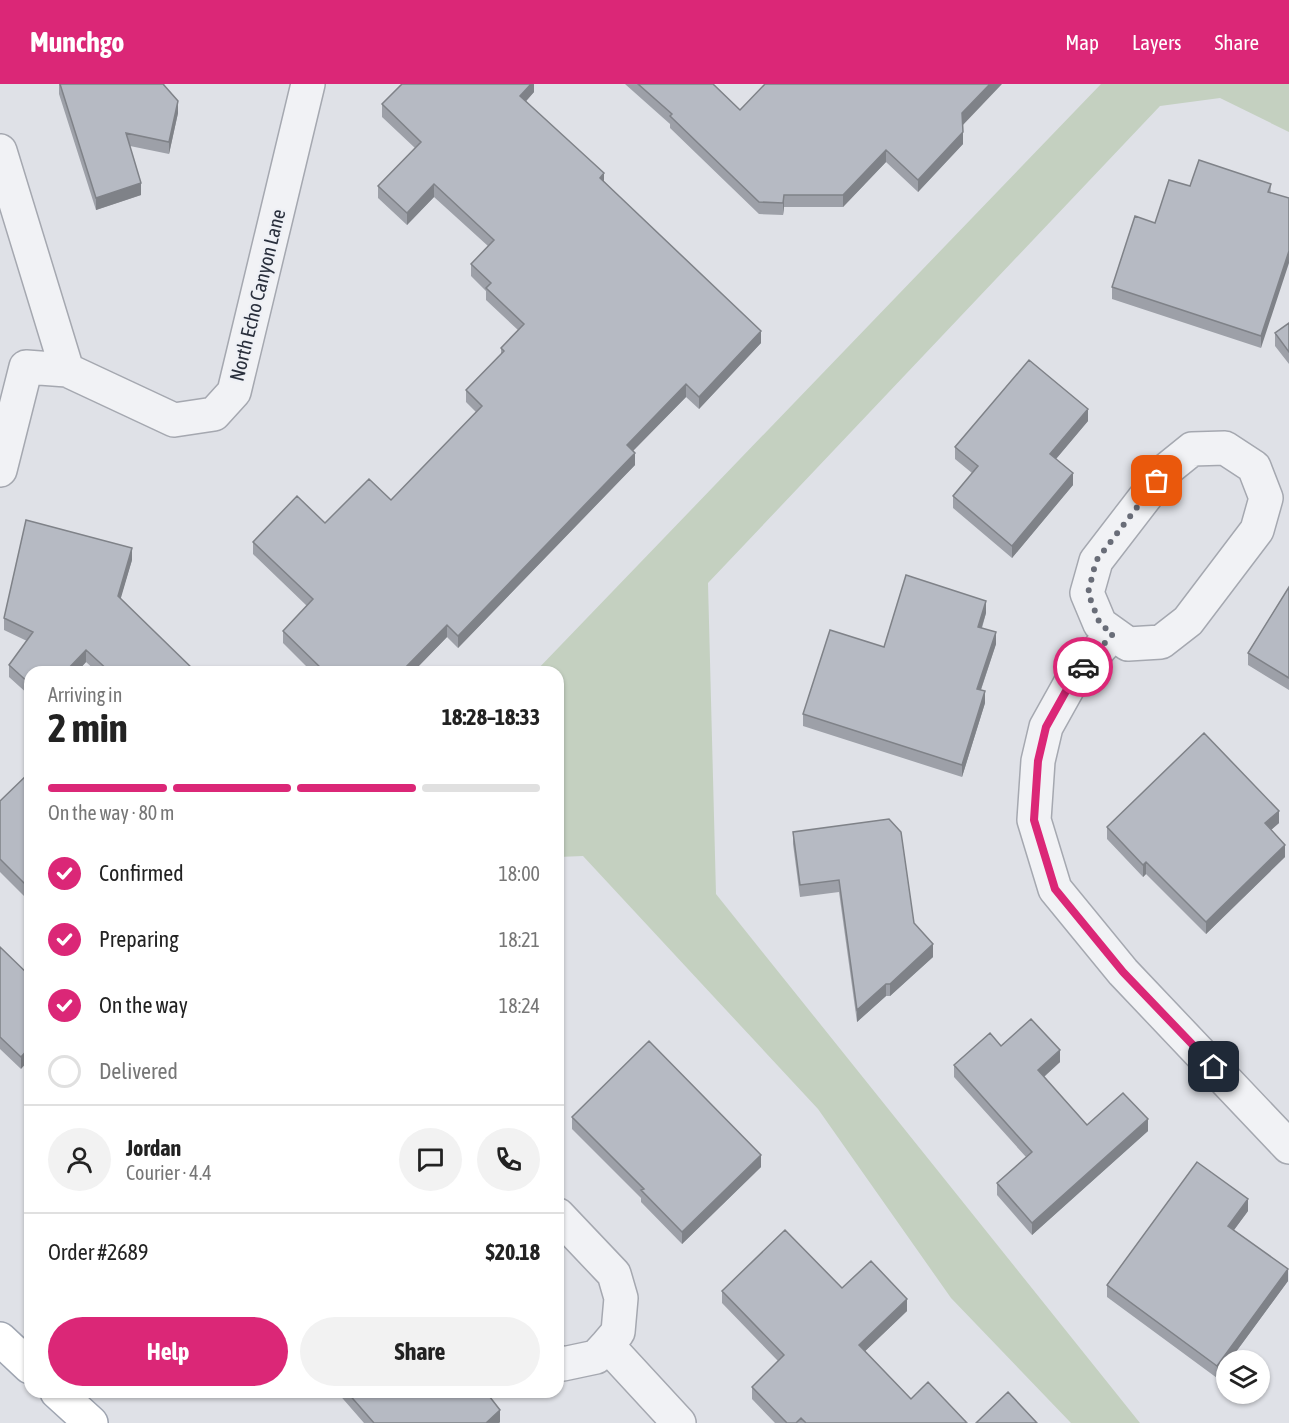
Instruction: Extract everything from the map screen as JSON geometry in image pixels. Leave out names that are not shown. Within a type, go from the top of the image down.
[{"type":"main road","points":[[0,1339],[24,1361]]},
{"type":"main road","points":[[64,1398],[91,1423]]},
{"type":"street","name":"North Echo Canyon Lane","points":[[0,470],[26,367],[67,370],[174,420],[214,414],[234,392],[308,84]]},
{"type":"street","points":[[0,151],[67,370]]},
{"type":"street","points":[[1214,448],[1225,448],[1254,466],[1266,498],[1257,531],[1188,621],[1161,642],[1128,644],[1113,634],[1100,624],[1088,593],[1096,561],[1166,470],[1192,449],[1214,448]]},
{"type":"street","points":[[1113,634],[1075,675],[1046,727],[1038,761],[1034,820],[1055,889],[1123,972],[1289,1147]]},
{"type":"street","points":[[564,1221],[614,1274],[621,1298],[618,1332],[607,1345],[596,1357],[564,1364]]},
{"type":"street","points":[[607,1345],[679,1423]]},
{"type":"green space","points":[[1101,84],[1289,84],[1289,132],[1220,98],[1160,106],[708,583],[716,894],[1140,1423],[1071,1423],[951,1298],[818,1109],[583,856],[564,857],[564,666],[541,666]]},
{"type":"building","points":[[60,84],[163,84],[178,101],[169,142],[126,133],[141,183],[96,198]]},
{"type":"building","points":[[402,84],[531,84],[520,96],[604,173],[600,178],[761,331],[699,397],[686,384],[627,445],[635,453],[458,636],[447,625],[407,666],[319,666],[283,631],[313,599],[253,542],[297,496],[325,523],[369,479],[391,500],[482,406],[466,390],[504,351],[501,348],[524,324],[486,288],[491,283],[471,264],[494,240],[434,184],[407,213],[378,186],[421,142],[382,104]]},
{"type":"building","points":[[638,84],[713,84],[740,110],[765,84],[990,84],[962,113],[963,132],[918,180],[886,150],[843,195],[784,195],[783,203],[759,202],[670,116],[672,114]]},
{"type":"building","points":[[1199,160],[1271,184],[1268,192],[1289,198],[1289,251],[1261,336],[1112,287],[1135,216],[1155,223],[1169,180],[1190,186]]},
{"type":"building","points":[[1289,323],[1289,352],[1275,333]]},
{"type":"building","points":[[1029,360],[1088,409],[1050,454],[1073,473],[1012,546],[953,496],[978,466],[955,447]]},
{"type":"building","points":[[26,520],[132,548],[118,596],[190,666],[103,666],[86,650],[71,666],[24,666],[24,679],[9,665],[33,632],[4,618]]},
{"type":"building","points":[[906,575],[986,601],[978,627],[996,632],[977,689],[985,691],[962,765],[803,714],[830,630],[884,647]]},
{"type":"building","points":[[1289,587],[1289,678],[1248,653]]},
{"type":"building","points":[[1204,733],[1279,811],[1265,823],[1285,845],[1206,922],[1146,862],[1143,865],[1107,827]]},
{"type":"building","points":[[24,778],[24,883],[0,859],[0,801]]},
{"type":"building","points":[[889,819],[901,832],[914,923],[933,944],[890,984],[886,984],[857,1010],[839,880],[800,885],[793,832]]},
{"type":"building","points":[[0,947],[24,970],[24,1054],[21,1057],[0,1037]]},
{"type":"building","points":[[1031,1019],[1060,1050],[1038,1070],[1087,1125],[1123,1093],[1148,1119],[1032,1223],[997,1183],[1032,1152],[954,1065],[990,1033],[1001,1046]]},
{"type":"building","points":[[649,1041],[761,1155],[682,1232],[641,1190],[644,1189],[572,1117]]},
{"type":"building","points":[[1197,1162],[1248,1199],[1228,1226],[1288,1269],[1229,1350],[1216,1350],[1216,1365],[1107,1285]]},
{"type":"building","points":[[785,1230],[842,1288],[871,1261],[907,1299],[859,1345],[911,1399],[928,1382],[967,1423],[806,1423],[801,1418],[796,1423],[787,1423],[752,1387],[784,1355],[722,1291]]},
{"type":"building","points":[[1008,1392],[1037,1423],[976,1423]]},
{"type":"building","points":[[352,1398],[491,1398],[500,1410],[486,1423],[374,1423]]},
{"type":"way so far","points":[[1083,667],[1113,634],[1100,624],[1088,593],[1096,561],[1157,481]]},
{"type":"route","points":[[1083,667],[1075,675],[1046,727],[1038,761],[1034,820],[1055,889],[1123,972],[1214,1067]]}]
